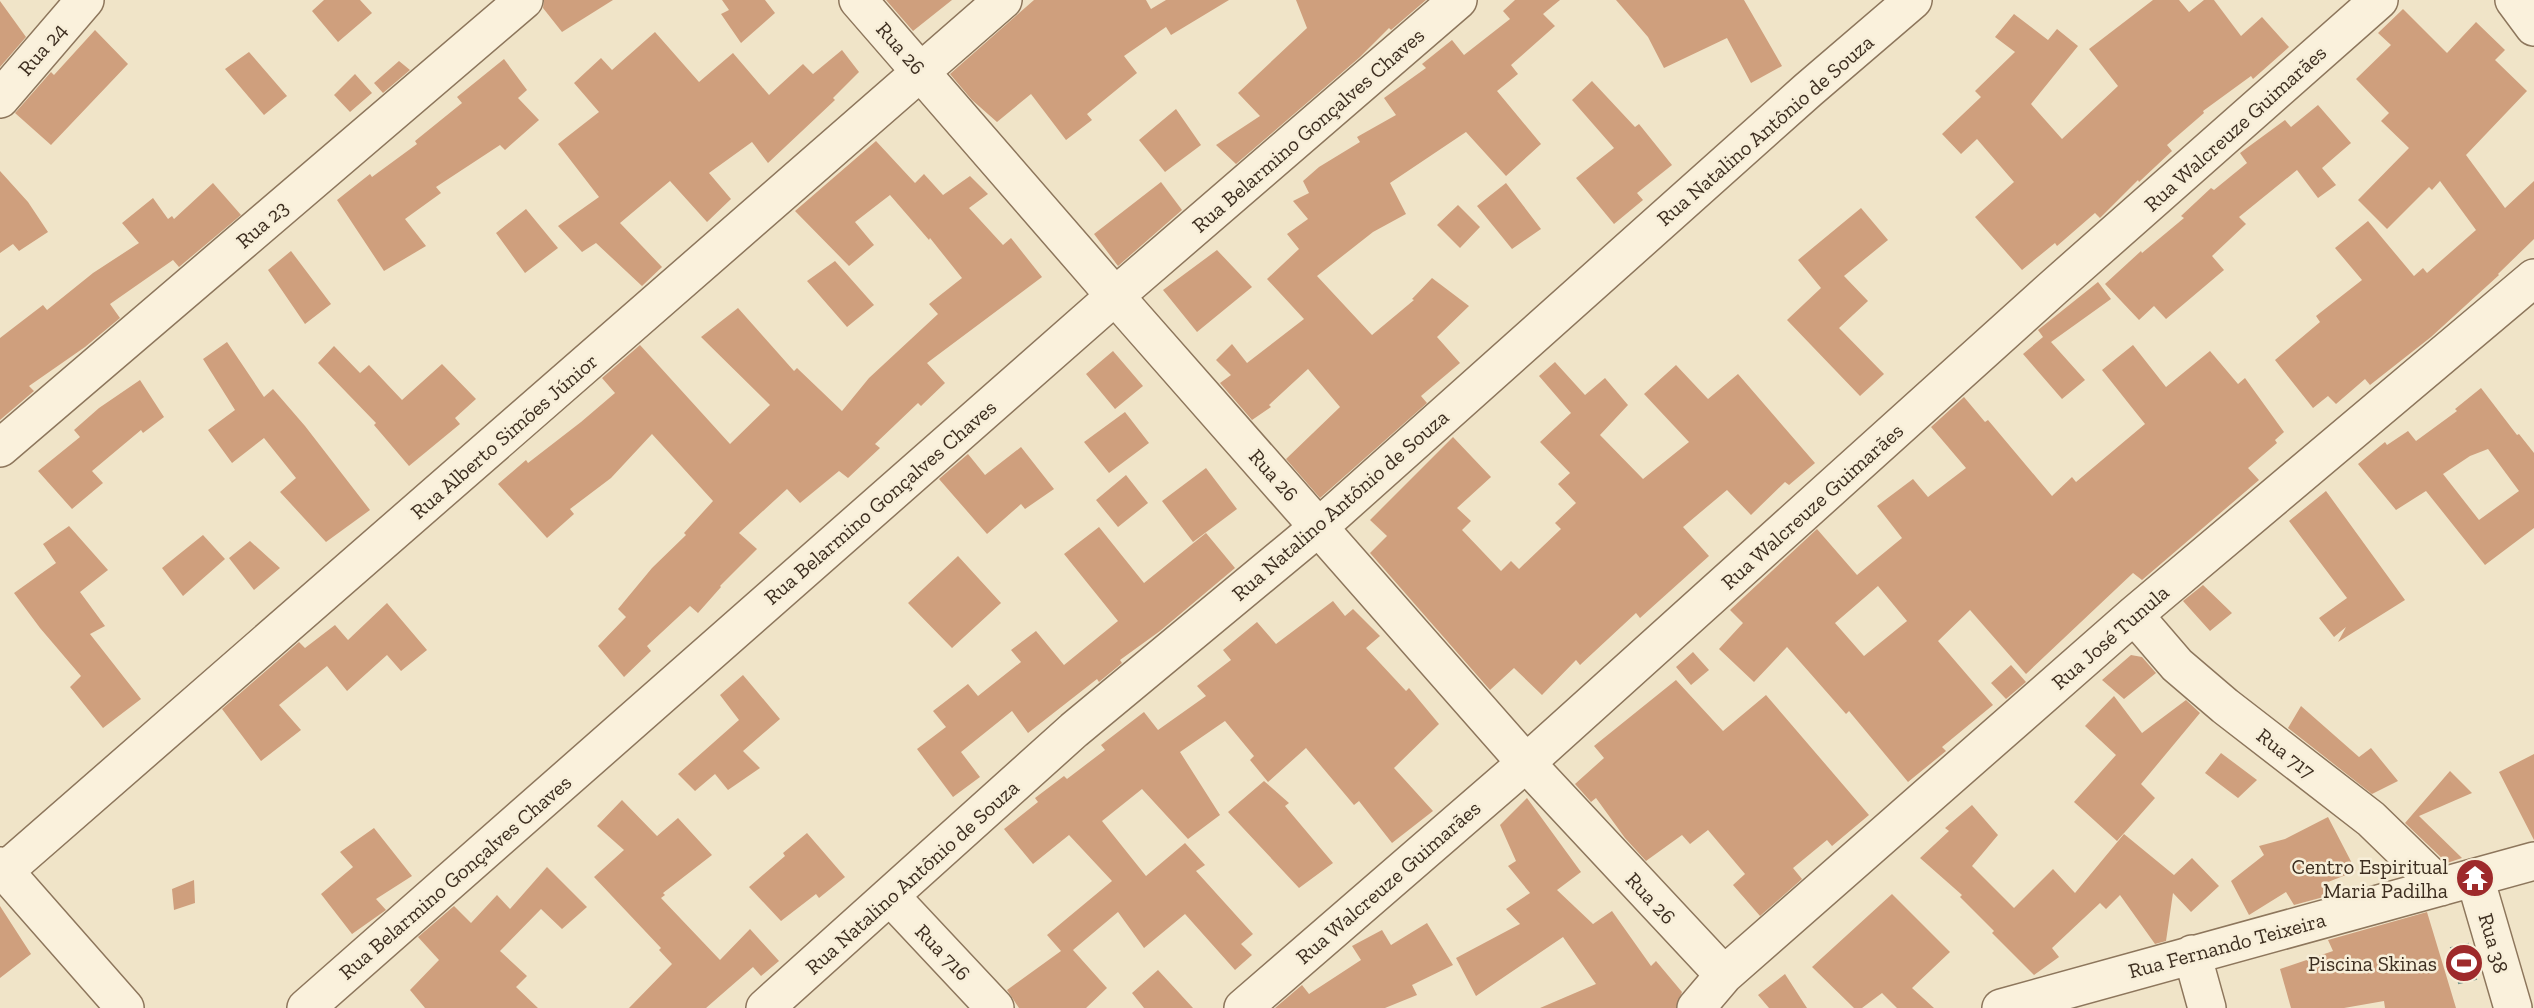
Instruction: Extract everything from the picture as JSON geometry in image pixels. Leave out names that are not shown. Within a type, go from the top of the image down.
[{"type":"street","name":"Rua 24","points":[[0,99],[85,0]]},
{"type":"street","name":"Rua 23","points":[[0,448],[524,0]]},
{"type":"street","name":"Rua 26","points":[[858,0],[1526,763],[1724,975]]},
{"type":"street","name":"Rua Alberto Simões Júnior","points":[[1,871],[1003,0]]},
{"type":"street","name":"Rua Belarmino Gonçalves Chaves","points":[[306,1008],[1115,296],[1458,0]]},
{"type":"street","name":"Rua Natalino Antônio de Souza","points":[[765,1008],[1074,730],[1320,526],[1808,90],[1913,0]]},
{"type":"street","name":"Rua Walcreuze Guimarães","points":[[1243,1008],[1526,763],[2063,279],[2379,0]]},
{"type":"street","points":[[2514,0],[2534,27]]},
{"type":"street","name":"Rua José Tunula","points":[[1696,1008],[1724,975],[2134,615],[2534,278]]},
{"type":"street","name":"Rua 717","points":[[2134,615],[2177,665],[2236,715],[2458,883]]},
{"type":"street","name":"Rua Fernando Teixeira","points":[[2001,1008],[2534,861]]},
{"type":"street","points":[[1,871],[125,1008]]},
{"type":"street","name":"Rua 38","points":[[2458,883],[2512,1008]]},
{"type":"street","name":"Rua 716","points":[[890,897],[995,1008]]},
{"type":"street","points":[[2192,954],[2207,1008]]},
{"type":"water","name":"Piscina Skinas","points":[[2468,944],[2476,979],[2459,983],[2451,948]]},
{"type":"building","points":[[324,0],[360,0],[372,13],[338,42],[312,11]]},
{"type":"building","points":[[544,0],[613,0],[562,32],[543,8]]},
{"type":"building","points":[[722,0],[765,0],[775,13],[741,43],[721,14],[729,10]]},
{"type":"building","points":[[886,0],[952,0],[913,31]]},
{"type":"building","points":[[1034,0],[1146,0],[1151,9],[1166,0],[1229,0],[1171,35],[1166,27],[1124,56],[1137,73],[1087,114],[1092,120],[1066,140],[1031,94],[997,122],[972,100],[950,74]]},
{"type":"building","points":[[1296,0],[1426,0],[1391,30],[1389,28],[1360,57],[1236,164],[1216,145],[1260,116],[1238,93],[1307,28]]},
{"type":"building","points":[[1515,0],[1560,0],[1543,14],[1555,26],[1511,65],[1518,74],[1497,91],[1541,144],[1506,176],[1466,132],[1390,183],[1406,214],[1373,232],[1317,276],[1372,335],[1414,300],[1412,299],[1432,278],[1469,306],[1437,337],[1460,363],[1421,396],[1427,403],[1320,498],[1286,459],[1340,407],[1308,369],[1269,405],[1271,407],[1252,420],[1220,383],[1231,375],[1216,360],[1232,344],[1247,363],[1304,319],[1267,279],[1299,249],[1287,234],[1308,219],[1293,201],[1309,193],[1303,181],[1319,167],[1360,142],[1357,137],[1396,115],[1384,98],[1426,68],[1422,64],[1452,40],[1464,55],[1510,19],[1503,11]]},
{"type":"building","points":[[1616,0],[1744,0],[1782,66],[1751,83],[1727,38],[1664,68],[1648,37]]},
{"type":"building","points":[[2153,0],[2179,0],[2189,12],[2204,0],[2214,0],[2241,36],[2262,17],[2289,47],[2253,79],[2251,76],[2203,111],[2204,113],[2167,145],[2172,151],[2100,218],[2095,213],[2057,246],[2055,243],[2022,270],[1975,217],[2014,182],[1977,139],[1961,154],[1942,134],[1981,97],[1975,91],[2015,52],[1995,37],[2014,14],[2048,40],[2057,29],[2078,46],[2031,104],[2062,139],[2118,86],[2089,49]]},
{"type":"building","points":[[0,1],[26,37],[0,67]]},
{"type":"building","points":[[2403,9],[2447,53],[2476,22],[2505,50],[2495,60],[2527,91],[2466,155],[2505,208],[2534,181],[2534,239],[2431,337],[2370,385],[2365,379],[2336,404],[2328,396],[2313,408],[2275,360],[2320,322],[2316,316],[2362,280],[2335,248],[2368,221],[2414,276],[2423,268],[2427,273],[2476,230],[2440,181],[2432,190],[2429,187],[2387,229],[2358,200],[2409,148],[2381,121],[2389,113],[2356,79],[2391,45],[2378,33]]},
{"type":"building","points":[[95,30],[128,64],[51,145],[15,113],[51,72],[54,75]]},
{"type":"building","points":[[655,32],[699,82],[733,53],[769,95],[803,64],[813,74],[842,50],[859,72],[833,98],[835,100],[768,163],[752,142],[709,173],[731,199],[707,222],[670,181],[620,223],[662,267],[642,286],[596,243],[582,252],[558,226],[599,197],[558,144],[599,112],[574,83],[601,58],[612,70]]},
{"type":"building","points":[[249,52],[287,96],[264,115],[225,69]]},
{"type":"building","points":[[504,59],[527,90],[518,98],[539,120],[505,150],[500,145],[436,187],[441,193],[405,219],[426,246],[384,271],[337,200],[370,174],[372,177],[417,144],[415,141],[462,103],[457,97]]},
{"type":"building","points":[[399,61],[410,70],[383,93],[374,83]]},
{"type":"building","points":[[355,74],[372,93],[350,112],[334,95]]},
{"type":"building","points":[[1592,81],[1635,127],[1639,124],[1672,165],[1637,193],[1643,200],[1614,224],[1576,178],[1614,148],[1572,100]]},
{"type":"building","points":[[2318,105],[2351,143],[2322,168],[2336,185],[2318,198],[2297,170],[2239,217],[2246,224],[2212,256],[2224,270],[2166,319],[2154,306],[2139,320],[2105,284],[2141,251],[2142,253],[2184,218],[2181,216],[2211,188],[2214,190],[2247,163],[2240,153],[2285,120],[2291,127]]},
{"type":"building","points":[[1176,109],[1201,145],[1165,172],[1139,140]]},
{"type":"building","points":[[876,141],[915,183],[924,174],[943,195],[970,176],[988,194],[969,208],[1003,245],[1011,238],[1042,277],[927,363],[945,383],[921,406],[918,403],[875,444],[880,448],[848,478],[839,471],[800,503],[787,489],[739,533],[757,549],[720,586],[698,613],[690,606],[647,646],[651,651],[624,677],[598,646],[626,617],[618,609],[652,568],[686,535],[684,533],[713,501],[652,434],[611,478],[570,509],[574,514],[547,538],[498,484],[615,393],[602,378],[640,345],[730,444],[770,405],[701,337],[738,308],[794,371],[797,368],[842,411],[869,378],[938,314],[929,304],[962,278],[890,195],[855,222],[874,245],[849,266],[795,211]]},
{"type":"building","points":[[0,171],[28,202],[48,232],[19,251],[13,244],[0,253]]},
{"type":"building","points":[[1161,182],[1182,210],[1118,266],[1094,234]]},
{"type":"building","points":[[213,183],[241,215],[179,267],[173,260],[110,304],[120,318],[85,347],[29,386],[34,391],[0,420],[0,338],[43,305],[47,310],[93,273],[139,243],[122,223],[153,198],[168,219],[172,216],[174,219]]},
{"type":"building","points":[[1506,183],[1541,229],[1512,249],[1477,206]]},
{"type":"building","points":[[1458,205],[1480,227],[1460,248],[1437,225]]},
{"type":"building","points":[[1861,208],[1888,240],[1844,276],[1868,301],[1839,328],[1884,374],[1860,396],[1787,320],[1821,288],[1798,260]]},
{"type":"building","points":[[526,209],[558,248],[525,273],[496,233]]},
{"type":"building","points":[[1217,250],[1252,287],[1197,332],[1163,290]]},
{"type":"building","points":[[291,251],[331,304],[305,324],[268,270]]},
{"type":"building","points":[[835,261],[874,305],[847,327],[807,281]]},
{"type":"building","points":[[2098,282],[2111,299],[2051,342],[2085,380],[2062,399],[2023,354],[2043,337],[2038,330]]},
{"type":"building","points":[[227,342],[264,397],[273,389],[370,510],[326,542],[280,492],[296,478],[264,438],[232,463],[208,430],[235,410],[203,359]]},
{"type":"building","points":[[2133,345],[2166,387],[2210,351],[2238,384],[2245,378],[2284,432],[2275,440],[2277,443],[2248,468],[2259,480],[2142,580],[2133,573],[2026,674],[1970,610],[1938,641],[1993,705],[1942,747],[1946,751],[1908,782],[1849,711],[1846,714],[1787,647],[1754,682],[1719,649],[1743,623],[1730,610],[1817,529],[1857,575],[1902,538],[1877,506],[1913,479],[1928,497],[1966,468],[1931,427],[1964,397],[1985,422],[1988,420],[2052,496],[2072,477],[2076,482],[2145,424],[2102,370]],"holes":[[[1878,586],[1907,621],[1864,656],[1835,623]]]},
{"type":"building","points":[[334,346],[360,373],[369,365],[402,400],[442,364],[476,399],[455,418],[460,424],[409,466],[374,425],[376,423],[318,363]]},
{"type":"building","points":[[1113,351],[1143,386],[1115,409],[1086,374]]},
{"type":"building","points":[[1555,362],[1585,395],[1605,378],[1628,405],[1600,435],[1643,479],[1689,442],[1644,394],[1676,365],[1708,399],[1738,374],[1815,463],[1789,485],[1785,482],[1751,515],[1727,490],[1683,527],[1709,556],[1640,618],[1636,613],[1580,665],[1576,660],[1542,695],[1514,668],[1490,690],[1370,553],[1387,536],[1370,520],[1453,437],[1491,477],[1457,508],[1471,521],[1462,530],[1501,571],[1511,561],[1519,569],[1561,529],[1555,523],[1576,503],[1558,484],[1570,473],[1540,442],[1571,413],[1539,376]]},
{"type":"building","points":[[140,380],[164,417],[143,433],[141,430],[92,471],[103,483],[72,509],[38,471],[80,437],[74,430],[99,408]]},
{"type":"building","points":[[2481,388],[2534,453],[2534,528],[2485,565],[2426,491],[2396,510],[2358,464],[2385,442],[2387,445],[2408,431],[2416,441],[2457,411],[2455,409]],"holes":[[[2488,449],[2519,491],[2479,520],[2443,474],[2470,456]]]},
{"type":"building","points":[[1125,412],[1149,443],[1109,473],[1084,442]]},
{"type":"building","points":[[1021,447],[1054,489],[1025,509],[1021,504],[987,534],[939,479],[968,454],[985,475]]},
{"type":"building","points":[[1206,468],[1237,509],[1193,542],[1162,501]]},
{"type":"building","points":[[1126,475],[1148,503],[1118,527],[1096,500]]},
{"type":"building","points":[[2326,491],[2405,600],[2338,642],[2346,627],[2334,637],[2319,618],[2347,598],[2289,521]]},
{"type":"building","points":[[69,526],[108,570],[80,592],[105,626],[90,634],[141,699],[103,728],[70,687],[81,676],[14,593],[56,563],[43,544]]},
{"type":"building","points":[[1099,527],[1144,583],[1206,533],[1235,568],[1160,631],[1120,660],[1122,663],[1099,682],[1097,679],[1028,733],[1012,711],[961,752],[980,777],[953,797],[917,749],[946,727],[933,711],[968,684],[978,696],[1021,662],[1011,650],[1036,631],[1064,665],[1118,621],[1064,554]]},
{"type":"building","points":[[203,535],[225,559],[183,596],[162,568]]},
{"type":"building","points":[[250,541],[280,568],[254,590],[229,558]]},
{"type":"building","points":[[958,556],[1001,603],[952,648],[908,603]]},
{"type":"building","points":[[2203,585],[2232,613],[2210,631],[2183,601]]},
{"type":"building","points":[[1333,601],[1345,616],[1353,609],[1380,636],[1366,648],[1406,691],[1409,688],[1439,724],[1394,768],[1433,811],[1392,843],[1359,801],[1354,805],[1306,748],[1268,782],[1250,760],[1254,756],[1225,721],[1180,752],[1220,815],[1188,839],[1142,789],[1102,821],[1146,876],[1185,843],[1205,865],[1196,871],[1253,934],[1241,944],[1252,955],[1235,970],[1185,914],[1144,948],[1118,912],[1073,950],[1107,988],[1086,1008],[1019,1008],[1007,990],[1061,951],[1047,935],[1112,881],[1069,835],[1033,864],[1004,829],[1038,802],[1035,798],[1064,776],[1067,779],[1105,750],[1101,745],[1144,712],[1158,730],[1206,696],[1197,686],[1231,660],[1223,650],[1257,622],[1276,644]]},
{"type":"building","points":[[387,603],[427,650],[401,671],[387,655],[347,691],[327,666],[279,705],[301,730],[261,761],[222,709],[299,642],[305,648],[335,625],[348,640]]},
{"type":"building","points":[[1693,652],[1709,670],[1691,685],[1676,667]]},
{"type":"building","points":[[2131,655],[2142,657],[2156,673],[2124,699],[2102,680]]},
{"type":"building","points":[[2011,665],[2026,682],[2006,699],[1991,683]]},
{"type":"building","points":[[743,675],[780,719],[743,751],[760,768],[728,790],[715,774],[695,791],[678,774],[739,720],[720,695]]},
{"type":"building","points":[[1676,680],[1723,731],[1766,695],[1869,815],[1832,846],[1827,840],[1793,868],[1802,879],[1760,916],[1733,885],[1745,874],[1708,830],[1690,844],[1682,835],[1646,861],[1625,838],[1596,798],[1591,802],[1575,784],[1604,758],[1594,746]]},
{"type":"building","points":[[2114,696],[2142,733],[2186,700],[2200,713],[2141,784],[2155,798],[2117,841],[2074,802],[2116,755],[2085,726]]},
{"type":"building","points":[[2301,706],[2359,757],[2371,748],[2398,781],[2372,794],[2288,728]]},
{"type":"building","points":[[2221,753],[2257,780],[2238,798],[2205,773]]},
{"type":"building","points":[[2534,754],[2534,840],[2499,772]]},
{"type":"building","points":[[2450,771],[2472,793],[2419,816],[2462,858],[2447,863],[2405,823]]},
{"type":"building","points":[[1264,781],[1289,803],[1285,806],[1333,863],[1299,888],[1228,812]]},
{"type":"building","points":[[1527,798],[1581,872],[1557,890],[1593,924],[1612,911],[1651,966],[1656,961],[1682,992],[1676,1008],[1540,1008],[1596,984],[1563,937],[1476,996],[1456,958],[1520,924],[1506,909],[1530,893],[1508,866],[1516,861],[1500,825]]},
{"type":"building","points":[[622,800],[657,836],[678,818],[712,855],[663,893],[665,895],[661,898],[720,960],[750,929],[779,961],[761,976],[753,967],[706,1008],[629,1008],[672,964],[659,950],[661,948],[594,877],[624,850],[597,826]]},
{"type":"building","points":[[1972,805],[1998,835],[1972,866],[2014,908],[2053,869],[2075,893],[2124,834],[2174,875],[2192,858],[2219,886],[2191,912],[2173,893],[2166,941],[2155,944],[2120,895],[2106,909],[2100,903],[2052,948],[2059,957],[2034,975],[1992,933],[1994,931],[1960,897],[1962,895],[1920,858],[1949,831],[1945,828]]},
{"type":"building","points":[[2328,817],[2356,871],[2323,884],[2331,895],[2294,905],[2286,892],[2249,915],[2231,881],[2264,855],[2259,846],[2285,839]]},
{"type":"building","points":[[374,828],[412,876],[376,899],[386,910],[352,934],[321,894],[353,867],[340,852]]},
{"type":"building","points":[[807,833],[845,877],[819,898],[816,894],[781,921],[749,887]]},
{"type":"building","points":[[547,867],[587,907],[562,929],[541,909],[500,951],[527,976],[516,987],[538,1008],[425,1008],[410,990],[439,960],[418,937],[454,906],[471,923],[497,895],[510,909]]},
{"type":"building","points":[[194,880],[195,903],[174,910],[172,889]]},
{"type":"building","points":[[1892,894],[1950,952],[1912,988],[1934,1008],[1897,1008],[1882,993],[1862,1008],[1854,1008],[1812,967]]},
{"type":"building","points":[[0,906],[31,954],[0,978]]},
{"type":"building","points":[[2427,912],[2456,1008],[2385,1008],[2384,1001],[2344,1008],[2291,1008],[2280,969],[2333,951],[2328,940]]},
{"type":"building","points":[[1427,923],[1453,965],[1412,985],[1417,995],[1385,1008],[1275,1008],[1302,985],[1309,994],[1361,960],[1352,946],[1382,930],[1391,945]]},
{"type":"building","points":[[1158,970],[1193,1008],[1144,1008],[1132,993]]},
{"type":"building","points":[[1785,974],[1807,1008],[1769,1008],[1758,995]]},
{"type":"place","name":"Centro Espiritual Maria Padilha","points":[[2475,878]]},
{"type":"place","name":"Piscina Skinas","points":[[2464,963]]}]
